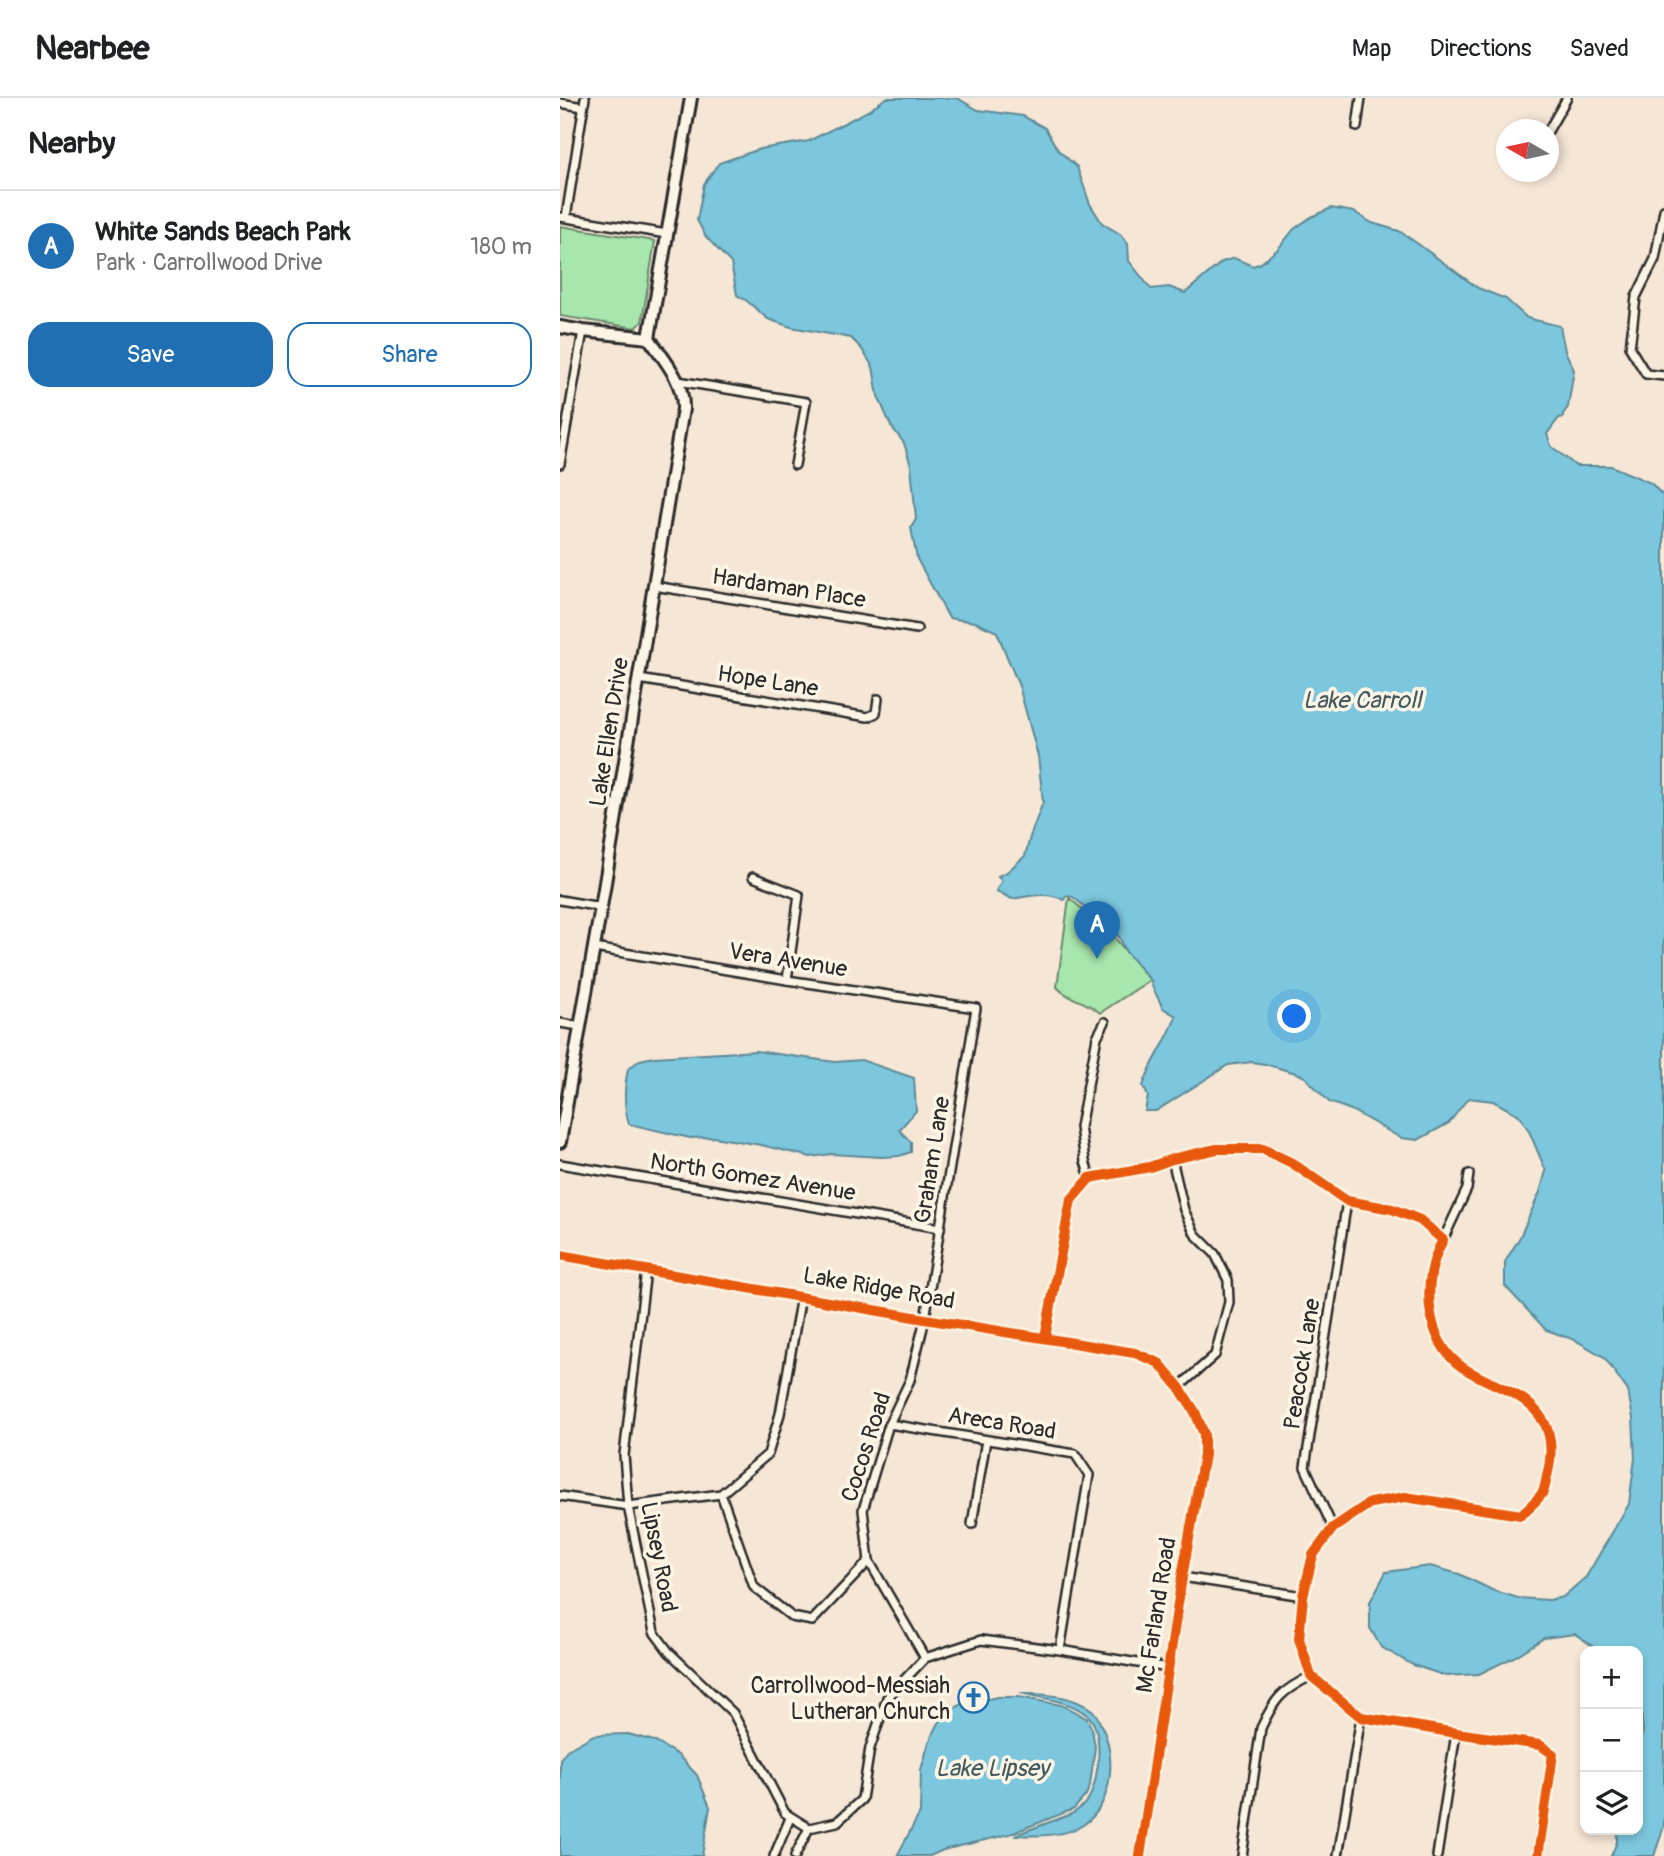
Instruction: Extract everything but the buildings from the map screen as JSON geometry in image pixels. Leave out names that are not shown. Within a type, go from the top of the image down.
[{"type":"street","points":[[560,327],[649,338],[691,98]]},
{"type":"street","points":[[1357,127],[1361,98]]},
{"type":"street","points":[[1556,119],[1567,98]]},
{"type":"street","points":[[560,103],[584,102],[563,217],[667,234]]},
{"type":"street","points":[[1664,210],[1655,259],[1636,297],[1630,348],[1646,374],[1664,376]]},
{"type":"street","points":[[560,464],[583,331]]},
{"type":"street","name":"Lake Ellen Drive","points":[[560,1142],[683,409],[683,395],[678,381],[649,338]]},
{"type":"street","points":[[678,381],[806,402],[795,465]]},
{"type":"street","name":"Hardaman Place","points":[[654,586],[917,629]]},
{"type":"street","name":"Hope Lane","points":[[639,679],[868,718],[876,713],[878,699]]},
{"type":"street","points":[[753,877],[799,895],[787,980]]},
{"type":"street","points":[[560,900],[601,907]]},
{"type":"street","name":"Vera Avenue","points":[[594,948],[976,1008]]},
{"type":"street","name":"Graham Lane","points":[[925,1318],[976,1008]]},
{"type":"street","points":[[1090,1178],[1080,1127],[1097,1037],[1105,1022]]},
{"type":"street","points":[[560,1023],[579,1026]]},
{"type":"street","points":[[1045,1337],[1071,1200],[1090,1178],[1150,1167],[1217,1149],[1263,1149],[1292,1163],[1347,1201],[1392,1209],[1420,1220],[1443,1240]]},
{"type":"street","points":[[1172,1159],[1184,1210],[1195,1234],[1215,1254],[1228,1280],[1229,1302],[1214,1355],[1179,1387]]},
{"type":"street","name":"North Gomez Avenue","points":[[560,1164],[940,1228]]},
{"type":"street","points":[[1469,1174],[1467,1189],[1438,1249],[1428,1289],[1432,1321],[1445,1351],[1462,1367],[1521,1399],[1539,1413],[1549,1434],[1551,1460],[1543,1492],[1521,1515],[1405,1497],[1370,1503],[1332,1528],[1314,1555],[1303,1596],[1299,1639],[1311,1676],[1360,1717],[1540,1745],[1553,1754],[1538,1856]]},
{"type":"street","name":"Peacock Lane","points":[[1332,1528],[1305,1467],[1347,1201]]},
{"type":"street","name":"Lake Ridge Road","points":[[560,1255],[1135,1353],[1159,1363],[1179,1387]]},
{"type":"street","name":"Lipsey Road","points":[[646,1270],[624,1455],[628,1506],[654,1632],[669,1652],[733,1713],[790,1818]]},
{"type":"street","points":[[560,1496],[628,1506],[721,1494],[768,1454],[780,1414],[801,1296]]},
{"type":"street","name":"Cocos Road","points":[[925,1318],[910,1380],[889,1424],[863,1510],[869,1561],[925,1658]]},
{"type":"street","name":"Mc Farland Road","points":[[1140,1856],[1182,1577],[1204,1455],[1204,1434],[1195,1412],[1179,1387]]},
{"type":"street","name":"Areca Road","points":[[889,1424],[1075,1454],[1089,1475],[1060,1650]]},
{"type":"street","points":[[972,1524],[986,1440]]},
{"type":"street","points":[[721,1494],[754,1587],[792,1617],[812,1621],[869,1561]]},
{"type":"street","points":[[1182,1577],[1303,1596]]},
{"type":"street","points":[[774,1856],[790,1818],[809,1828],[837,1822],[862,1799],[870,1748],[887,1698],[925,1658],[981,1640],[1168,1668]]},
{"type":"street","points":[[1242,1856],[1261,1728],[1279,1695],[1311,1676]]},
{"type":"street","points":[[1338,1856],[1360,1717]]},
{"type":"street","points":[[1437,1856],[1456,1733]]},
{"type":"street","points":[[795,1856],[809,1828]]},
{"type":"green space","points":[[560,226],[655,241],[642,322],[636,328],[560,316]]},
{"type":"green space","points":[[1069,898],[1110,932],[1150,980],[1100,1013],[1066,995],[1057,987]]},
{"type":"water","name":"Lake Carroll","points":[[886,98],[957,98],[978,110],[1023,116],[1045,128],[1058,150],[1077,167],[1090,204],[1102,223],[1120,234],[1128,244],[1129,261],[1151,289],[1169,287],[1185,293],[1222,262],[1234,258],[1253,266],[1261,263],[1278,249],[1294,229],[1331,208],[1354,212],[1372,223],[1399,231],[1478,288],[1506,299],[1527,318],[1560,326],[1565,351],[1574,370],[1568,407],[1563,417],[1559,418],[1547,434],[1551,446],[1576,466],[1611,466],[1651,483],[1664,497],[1664,1826],[1654,1856],[1611,1856],[1617,1835],[1643,1835],[1643,1646],[1593,1646],[1575,1634],[1544,1638],[1516,1656],[1479,1674],[1446,1676],[1413,1665],[1381,1647],[1370,1628],[1370,1602],[1386,1572],[1430,1566],[1459,1574],[1492,1590],[1518,1598],[1549,1600],[1563,1597],[1586,1577],[1629,1504],[1635,1458],[1633,1418],[1628,1391],[1604,1357],[1575,1340],[1546,1330],[1505,1286],[1505,1262],[1520,1237],[1540,1192],[1546,1171],[1519,1115],[1493,1101],[1468,1098],[1449,1123],[1418,1140],[1401,1138],[1351,1110],[1329,1102],[1305,1077],[1252,1062],[1228,1065],[1156,1111],[1145,1111],[1148,1096],[1143,1086],[1176,1016],[1163,1008],[1152,982],[1126,952],[1120,938],[1073,897],[1066,896],[1064,900],[1038,895],[1012,899],[996,891],[1002,880],[998,876],[1007,872],[1025,856],[1043,802],[1038,756],[1019,686],[997,632],[975,622],[949,618],[917,559],[911,528],[916,519],[911,466],[904,443],[891,426],[878,396],[873,367],[861,348],[851,338],[791,327],[768,319],[737,295],[731,263],[706,237],[697,220],[704,184],[719,163],[760,149],[809,141],[868,111]]},
{"type":"water","points":[[756,1051],[835,1062],[861,1060],[914,1078],[916,1111],[899,1130],[911,1142],[911,1152],[881,1157],[831,1154],[811,1157],[713,1137],[690,1138],[629,1124],[625,1103],[628,1069],[640,1060]]},
{"type":"water","points":[[1020,1693],[1057,1696],[1084,1705],[1096,1714],[1105,1735],[1110,1763],[1106,1792],[1093,1816],[1076,1829],[1050,1835],[1015,1835],[1069,1815],[1083,1806],[1093,1790],[1098,1767],[1096,1732],[1087,1715],[1064,1703]]},
{"type":"water","name":"Lake Lipsey","points":[[998,1697],[1019,1697],[1061,1705],[1087,1719],[1095,1747],[1086,1795],[1074,1809],[1010,1834],[943,1850],[930,1856],[897,1856],[920,1813],[921,1770],[929,1742],[940,1721],[950,1710],[963,1704]]},
{"type":"water","points":[[628,1734],[654,1741],[678,1755],[697,1775],[710,1807],[702,1856],[560,1856],[560,1759],[567,1750],[594,1735]]},
{"type":"cycle path","points":[[1045,1337],[1071,1200],[1090,1178],[1150,1167],[1217,1149],[1263,1149],[1292,1163],[1347,1201],[1392,1209],[1420,1220],[1443,1240],[1431,1272],[1429,1290],[1433,1325],[1449,1355],[1462,1367],[1517,1395],[1540,1416],[1549,1434],[1551,1454],[1544,1490],[1521,1515],[1405,1497],[1370,1503],[1333,1528],[1313,1555],[1303,1596],[1299,1639],[1311,1676],[1361,1717],[1540,1745],[1553,1754],[1538,1856]]},
{"type":"cycle path","points":[[560,1255],[1135,1353],[1159,1363],[1195,1412],[1204,1434],[1204,1455],[1182,1577],[1140,1856]]},
{"type":"place","name":"White Sands Beach Park","points":[[1097,959]]},
{"type":"place","name":"Carrollwood-Messiah Lutheran Church","points":[[973,1698]]}]
